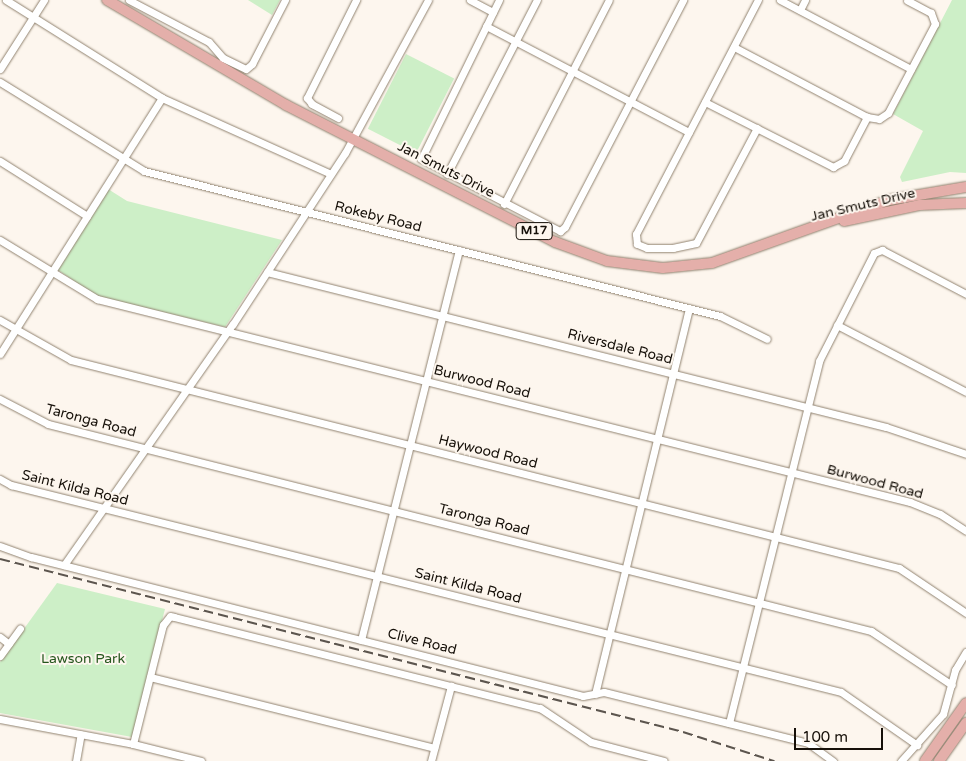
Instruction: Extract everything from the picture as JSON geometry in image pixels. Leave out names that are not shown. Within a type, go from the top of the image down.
[{"type":"main road","name":"Jan Smuts Drive","points":[[107,0],[286,105],[555,242],[613,262],[650,268],[693,266],[734,258],[889,200],[966,187]]},
{"type":"main road","name":"Jan Smuts Drive","points":[[796,235],[896,209],[966,203]]},
{"type":"main road","points":[[925,761],[966,703]]},
{"type":"main road","points":[[940,760],[966,723]]},
{"type":"street","points":[[6,0],[162,98],[331,174]]},
{"type":"street","points":[[0,69],[44,0]]},
{"type":"street","points":[[129,0],[209,42],[223,58],[248,68],[285,0]]},
{"type":"street","points":[[338,118],[312,104],[307,98],[356,0]]},
{"type":"street","points":[[64,566],[228,332],[354,139],[428,0]]},
{"type":"street","points":[[470,0],[493,12]]},
{"type":"street","points":[[499,0],[421,153],[422,162],[560,231],[565,226],[683,0]]},
{"type":"street","points":[[447,174],[537,0]]},
{"type":"street","points":[[504,204],[609,0]]},
{"type":"street","points":[[757,128],[696,243],[673,248],[647,248],[637,244],[636,234],[758,0]]},
{"type":"street","points":[[780,0],[911,69]]},
{"type":"street","points":[[800,10],[805,0]]},
{"type":"street","points":[[734,47],[867,117],[879,120],[888,113],[935,21],[931,13],[907,0]]},
{"type":"street","points":[[486,26],[689,132]]},
{"type":"street","name":"Rokeby Road","points":[[0,82],[123,160],[144,171],[689,308],[725,318],[767,339]]},
{"type":"street","points":[[0,354],[162,98]]},
{"type":"street","points":[[705,102],[837,167],[844,161],[867,117]]},
{"type":"street","points":[[0,161],[87,216]]},
{"type":"street","name":"Burwood Road","points":[[0,240],[97,299],[920,505],[966,532]]},
{"type":"street","points":[[361,640],[459,250]]},
{"type":"street","points":[[729,723],[819,361],[837,325],[879,250],[966,294]]},
{"type":"street","name":"Riversdale Road","points":[[267,272],[809,407],[916,435],[966,454]]},
{"type":"street","points":[[595,694],[607,633],[689,308]]},
{"type":"street","name":"Haywood Road","points":[[0,320],[67,359],[641,502],[906,571],[966,614]]},
{"type":"street","points":[[837,325],[966,392]]},
{"type":"street","name":"Taronga Road","points":[[0,399],[41,422],[873,632],[952,685]]},
{"type":"street","name":"Saint Kilda Road","points":[[0,479],[104,508],[845,694],[917,745]]},
{"type":"street","name":"Clive Road","points":[[0,546],[64,566],[583,696],[604,692],[812,744],[833,761]]},
{"type":"street","points":[[133,744],[163,625],[170,616],[540,708],[591,742],[661,761]]},
{"type":"street","points":[[0,656],[20,628]]},
{"type":"street","points":[[0,637],[9,644]]},
{"type":"street","points":[[902,761],[943,714],[957,666],[966,652]]},
{"type":"street","points":[[150,677],[434,748]]},
{"type":"street","points":[[431,761],[451,686]]},
{"type":"street","points":[[0,719],[133,744],[201,761]]},
{"type":"street","points":[[76,761],[82,734]]},
{"type":"green space","points":[[248,0],[280,0],[272,15]]},
{"type":"green space","points":[[952,0],[966,0],[966,173],[950,172],[902,182],[900,177],[923,131],[893,114]]},
{"type":"green space","points":[[406,54],[454,79],[416,153],[368,129]]},
{"type":"green space","points":[[108,189],[127,201],[282,240],[225,327],[96,296],[58,270]]},
{"type":"green space","name":"Lawson Park","points":[[57,583],[165,609],[132,737],[0,713],[0,662]]},
{"type":"railway","points":[[0,559],[683,732],[774,761]]}]
